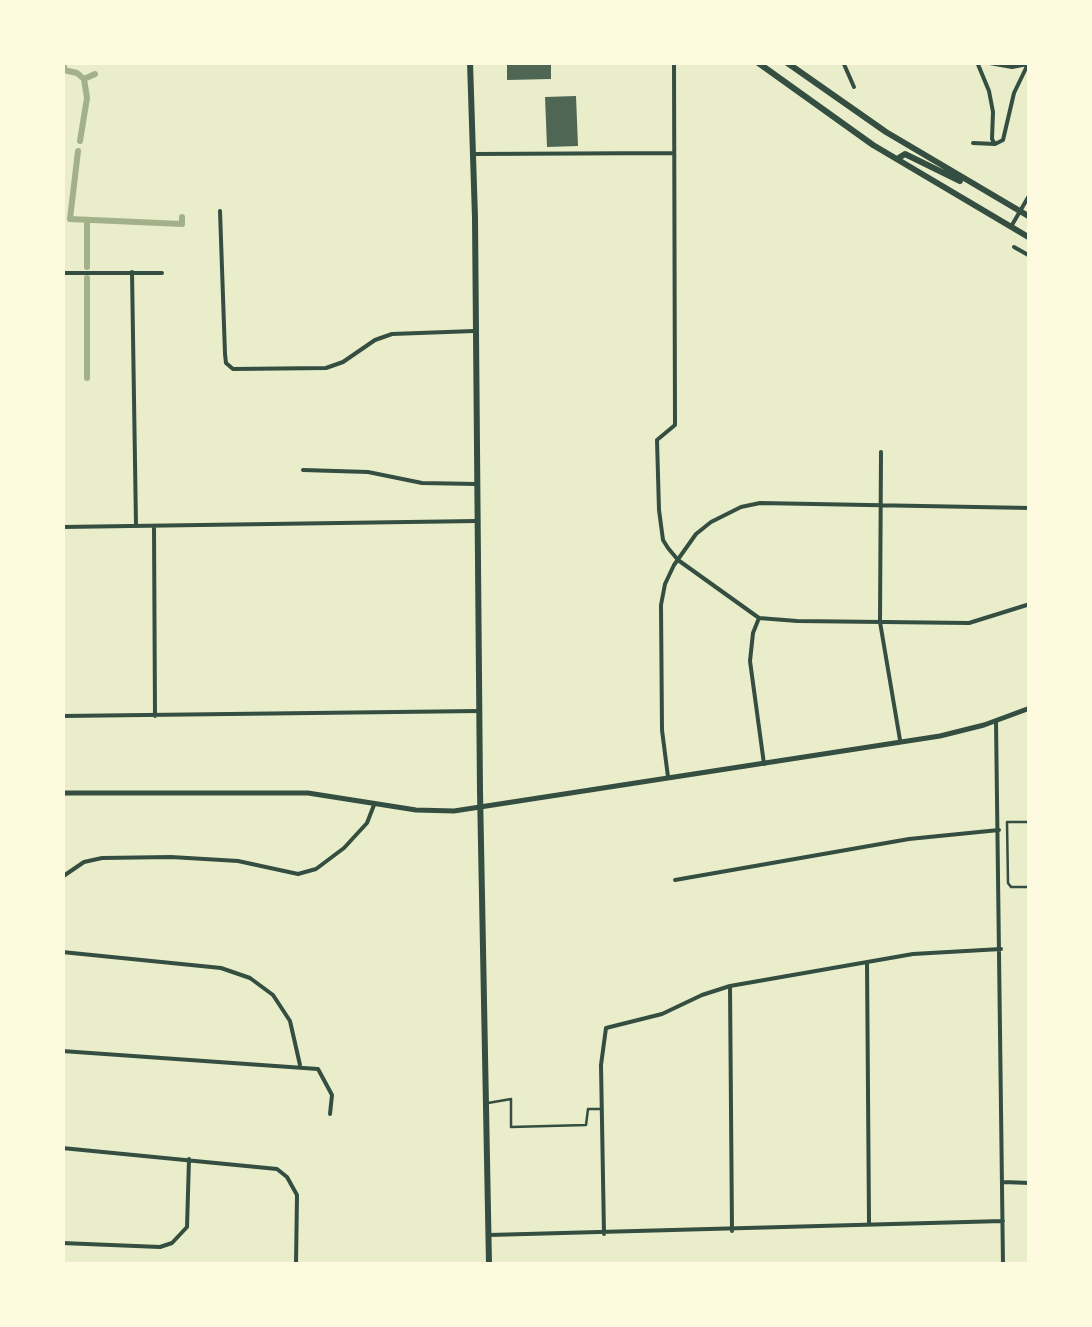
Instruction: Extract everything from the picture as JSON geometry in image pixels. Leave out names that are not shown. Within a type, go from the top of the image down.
[{"type":"main road","points":[[470,62],[489,1264]]},
{"type":"main road","points":[[757,62],[897,160],[1030,238]]},
{"type":"main road","points":[[786,62],[867,120],[1030,217]]},
{"type":"main road","points":[[897,160],[906,154],[942,174],[980,188]]},
{"type":"street","points":[[674,62],[675,425],[657,440],[663,540],[678,560],[760,618],[969,622],[1030,604]]},
{"type":"street","points":[[843,62],[854,87]]},
{"type":"street","points":[[977,62],[989,91],[992,139],[996,144]]},
{"type":"street","points":[[984,62],[1012,67],[1028,63]]},
{"type":"street","points":[[972,143],[996,144],[1003,140],[1014,93],[1028,63]]},
{"type":"street","points":[[473,154],[674,152]]},
{"type":"street","points":[[1011,227],[1030,194]]},
{"type":"street","points":[[220,211],[225,354],[226,363],[233,369],[326,368],[392,334],[474,331]]},
{"type":"street","points":[[1014,247],[1030,256]]},
{"type":"street","points":[[132,272],[136,525]]},
{"type":"street","points":[[62,274],[162,273]]},
{"type":"street","points":[[881,452],[880,622],[900,741]]},
{"type":"street","points":[[303,470],[368,472],[422,483],[476,484]]},
{"type":"street","points":[[668,778],[662,730],[665,584],[696,534],[710,522],[741,507],[782,503],[1030,508]]},
{"type":"street","points":[[62,526],[478,521]]},
{"type":"street","points":[[154,525],[155,716]]},
{"type":"street","points":[[760,618],[753,633],[750,661],[764,764]]},
{"type":"street","points":[[62,793],[308,793],[430,811],[480,808],[960,732],[1030,708]]},
{"type":"street","points":[[62,716],[480,711]]},
{"type":"street","points":[[996,721],[1003,1264]]},
{"type":"street","points":[[62,876],[84,862],[102,858],[238,861],[298,874],[316,870],[368,822],[375,803]]},
{"type":"street","points":[[674,880],[909,839],[999,830]]},
{"type":"street","points":[[604,1234],[601,1060],[606,1028],[662,1014],[730,986],[936,951],[1001,948]]},
{"type":"street","points":[[62,952],[221,968],[250,978],[274,995],[290,1021],[300,1066]]},
{"type":"street","points":[[867,962],[869,1224]]},
{"type":"street","points":[[730,986],[732,1231]]},
{"type":"street","points":[[62,1051],[318,1069],[332,1095],[330,1114]]},
{"type":"street","points":[[62,1148],[266,1166],[287,1177],[297,1195],[296,1264]]},
{"type":"street","points":[[62,1244],[160,1247],[172,1243],[187,1227],[189,1160]]},
{"type":"street","points":[[1003,1182],[1030,1183]]},
{"type":"street","points":[[489,1235],[1003,1221]]},
{"type":"lane","points":[[486,1103],[511,1099],[511,1127],[586,1125],[588,1109],[601,1108]]},
{"type":"path","points":[[1030,822],[1007,822],[1008,882],[1011,886],[1030,887]]},
{"type":"building","points":[[507,62],[551,62],[551,79],[507,80]]},
{"type":"building","points":[[576,96],[578,146],[547,147],[545,97]]},
{"type":"waterway","points":[[64,62],[64,70],[84,79]]},
{"type":"waterway","points":[[80,141],[87,98],[84,79],[95,74]]},
{"type":"waterway","points":[[78,151],[70,219],[182,224],[182,217]]},
{"type":"waterway","points":[[87,221],[87,267]]},
{"type":"waterway","points":[[87,278],[87,378]]}]
